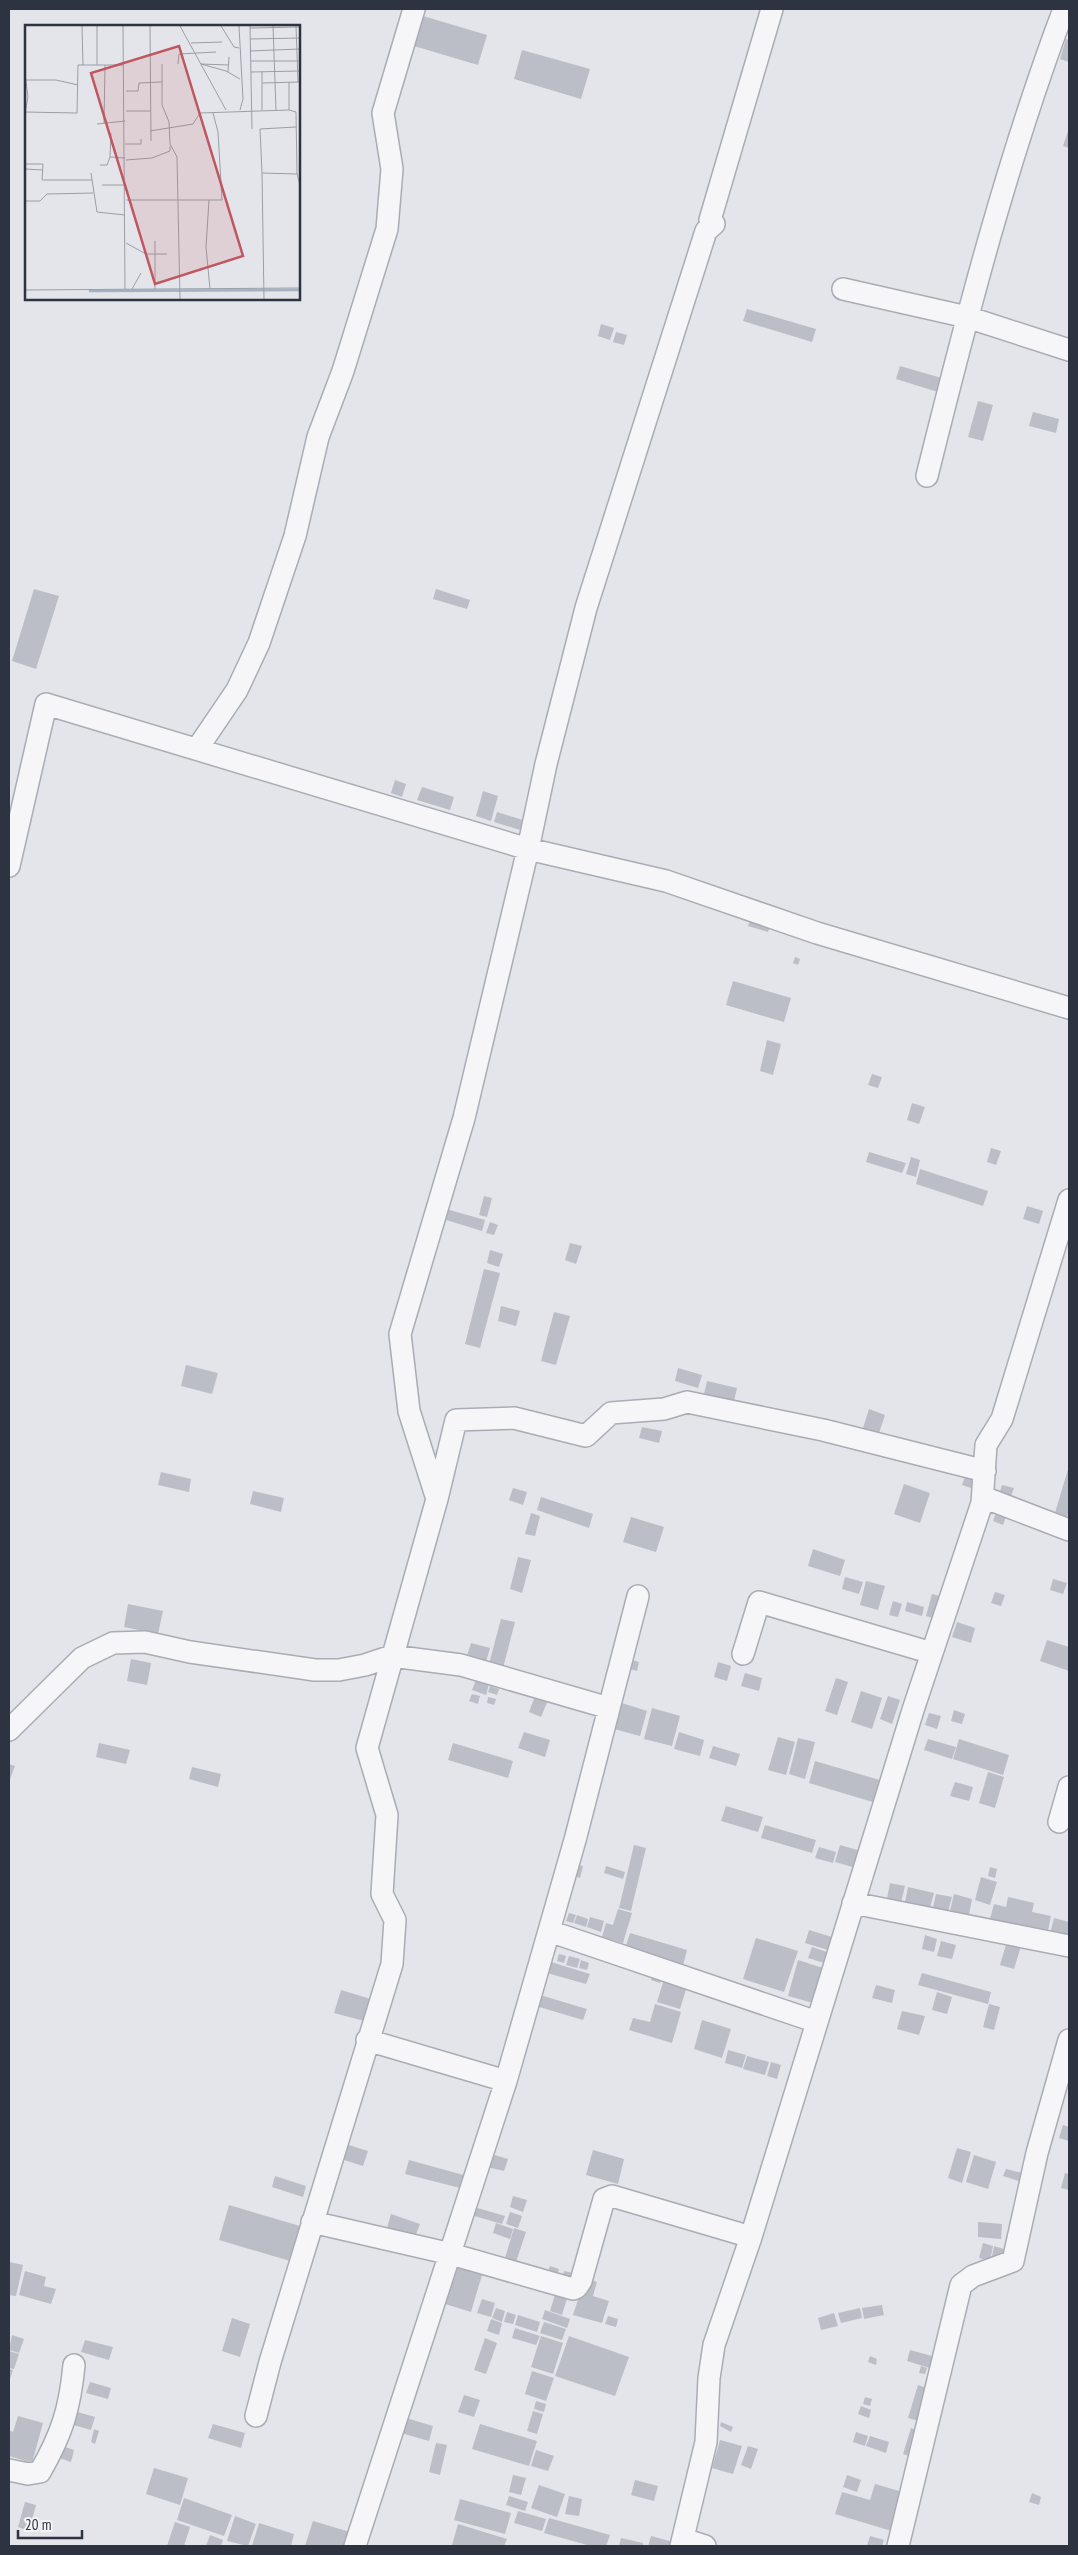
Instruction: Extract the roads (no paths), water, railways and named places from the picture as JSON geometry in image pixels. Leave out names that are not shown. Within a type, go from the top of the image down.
[{"type":"street","points":[[197,749],[237,690],[259,643],[295,536],[318,437],[343,371],[387,229],[392,169],[383,113],[414,9]]},
{"type":"street","points":[[437,1499],[409,1411],[400,1334],[464,1118],[528,849],[546,764],[586,608],[706,231],[714,224],[710,220],[772,9]]},
{"type":"street","points":[[927,476],[967,317],[1043,66],[1064,9]]},
{"type":"street","points":[[843,289],[967,317],[1069,350]]},
{"type":"street","points":[[9,866],[46,704],[528,849],[666,881],[817,933],[1069,1008]]},
{"type":"street","points":[[705,2546],[682,2543],[706,2442],[709,2378],[714,2345],[983,1497],[986,1446],[1002,1419],[1069,1200]]},
{"type":"street","points":[[256,2416],[270,2362],[312,2222],[392,1964],[395,1920],[382,1894],[387,1815],[367,1748],[420,1564],[456,1420],[514,1418],[586,1436],[611,1413],[664,1408],[687,1402],[823,1430],[985,1471]]},
{"type":"street","points":[[983,1497],[1069,1530]]},
{"type":"street","points":[[355,2546],[506,2080],[549,1931],[638,1596]]},
{"type":"street","points":[[743,1654],[759,1602],[932,1653]]},
{"type":"street","points":[[9,1730],[82,1658],[113,1643],[145,1642],[190,1652],[315,1670],[338,1670],[365,1665],[392,1656],[462,1665],[609,1708]]},
{"type":"street","points":[[1059,1822],[1069,1787]]},
{"type":"street","points":[[853,1903],[1069,1946]]},
{"type":"street","points":[[549,1931],[816,2022]]},
{"type":"street","points":[[367,2040],[506,2080]]},
{"type":"street","points":[[898,2546],[961,2285],[973,2276],[1012,2261],[1037,2153],[1069,2040]]},
{"type":"street","points":[[312,2222],[451,2254],[573,2289],[577,2287],[580,2281],[604,2199],[612,2196],[750,2236]]},
{"type":"street","points":[[9,2470],[28,2474],[40,2472],[58,2442],[71,2398],[74,2365]]}]
